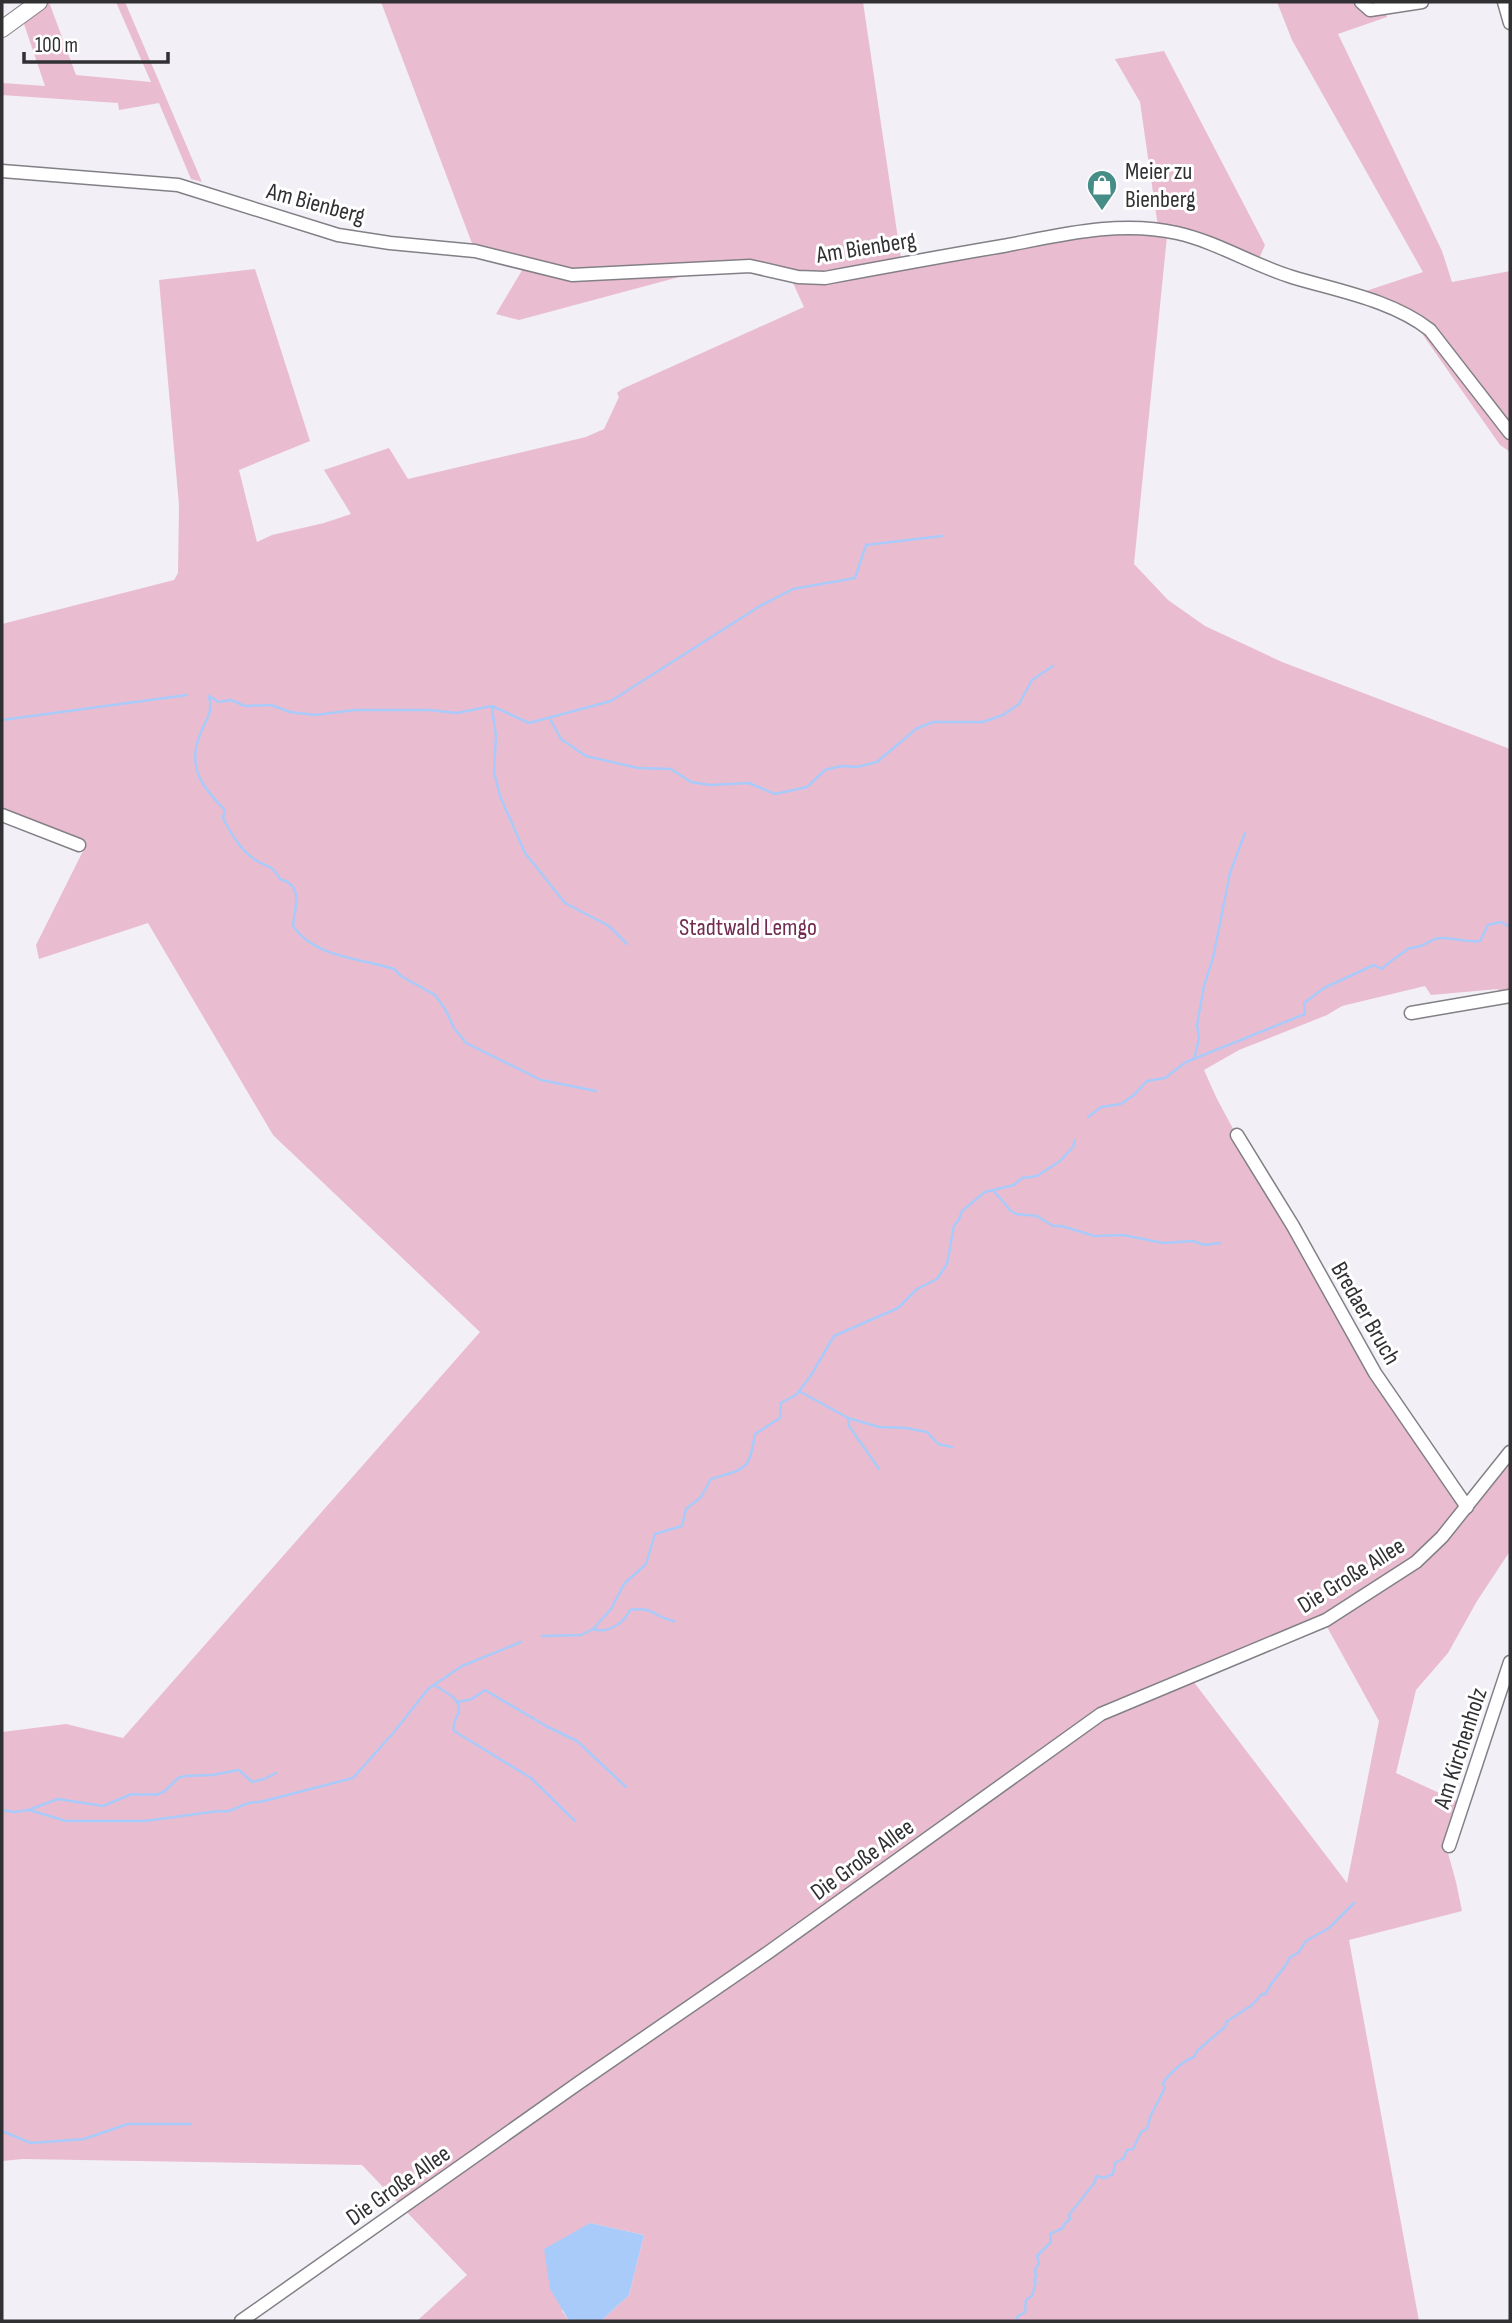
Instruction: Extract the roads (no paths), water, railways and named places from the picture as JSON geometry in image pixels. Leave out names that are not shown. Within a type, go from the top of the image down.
[{"type":"main road","points":[[2,29],[39,2]]},
{"type":"street","points":[[1361,2],[1370,10],[1422,2]]},
{"type":"street","points":[[1504,2],[1510,23]]},
{"type":"street","name":"Am Bienberg","points":[[2,171],[178,185],[338,235],[475,251],[572,275],[750,266],[798,277],[825,278],[1096,229],[1143,228],[1177,233],[1287,276],[1383,304],[1419,322],[1430,330],[1510,433]]},
{"type":"street","points":[[2,815],[79,845]]},
{"type":"street","points":[[1411,1013],[1510,996]]},
{"type":"street","name":"Bredaer Bruch","points":[[1237,1135],[1293,1226],[1375,1373],[1467,1507]]},
{"type":"street","name":"Die Große Allee","points":[[241,2321],[758,1960],[1101,1714],[1326,1620],[1416,1562],[1442,1537],[1510,1452]]},
{"type":"street","name":"Am Kirchenholz","points":[[1449,1846],[1510,1662]]},
{"type":"water","points":[[590,2223],[644,2235],[629,2295],[601,2321],[569,2321],[550,2289],[544,2249]]},
{"type":"waterway","points":[[209,696],[219,702],[231,700],[245,706],[271,705],[290,712],[315,715],[355,710],[429,710],[457,713],[492,706],[529,723],[611,701],[760,606],[793,589],[855,578],[866,545],[942,536]]},
{"type":"waterway","points":[[550,719],[561,739],[586,756],[638,768],[671,769],[691,782],[710,785],[749,783],[775,794],[807,787],[825,770],[877,762],[916,729],[933,722],[983,722],[1003,715],[1019,704],[1032,680],[1053,666]]},
{"type":"waterway","points":[[2,720],[187,695]]},
{"type":"waterway","points":[[209,696],[210,711],[195,756],[199,776],[209,793],[225,810],[223,818],[240,846],[292,886],[296,898],[293,926],[302,937],[326,951],[394,969],[401,976],[435,995],[466,1043],[541,1080],[596,1091]]},
{"type":"waterway","points":[[492,708],[496,736],[494,772],[500,796],[525,853],[565,903],[609,926],[627,944]]},
{"type":"waterway","points":[[1194,1059],[1199,1039],[1197,1025],[1204,986],[1213,958],[1230,873],[1245,833]]},
{"type":"waterway","points":[[1088,1117],[1101,1107],[1121,1104],[1147,1081],[1165,1078],[1186,1062],[1305,1014],[1304,1003],[1324,988],[1374,965],[1382,969],[1409,948],[1441,938],[1480,941],[1488,925],[1501,922],[1510,927]]},
{"type":"waterway","points":[[542,1636],[581,1635],[593,1629],[611,1609],[624,1584],[646,1564],[655,1534],[682,1526],[686,1509],[701,1497],[711,1479],[744,1467],[751,1456],[755,1434],[780,1418],[781,1403],[796,1395],[834,1336],[898,1308],[917,1289],[937,1279],[947,1264],[954,1226],[962,1211],[985,1192],[1014,1185],[1022,1178],[1037,1176],[1060,1161],[1073,1147],[1075,1140]]},
{"type":"waterway","points":[[993,1190],[1016,1214],[1037,1216],[1053,1226],[1062,1226],[1094,1236],[1123,1235],[1163,1243],[1220,1243]]},
{"type":"waterway","points":[[799,1391],[848,1418],[879,1427],[927,1432],[938,1444],[952,1447]]},
{"type":"waterway","points":[[848,1419],[849,1426],[879,1469]]},
{"type":"waterway","points":[[593,1629],[610,1629],[620,1623],[630,1610],[638,1609],[674,1621]]},
{"type":"waterway","points":[[2,1810],[29,1810],[66,1821],[145,1821],[229,1811],[248,1803],[353,1778],[428,1689],[462,1666],[521,1642]]},
{"type":"waterway","points":[[434,1685],[452,1696],[458,1704],[454,1731],[531,1778],[575,1821]]},
{"type":"waterway","points":[[458,1702],[472,1699],[485,1690],[577,1741],[626,1787]]},
{"type":"waterway","points":[[31,1809],[58,1799],[103,1806],[132,1794],[156,1795],[165,1791],[178,1778],[185,1776],[239,1770],[252,1782],[276,1773]]},
{"type":"waterway","points":[[1018,2321],[1017,2317],[1025,2312],[1026,2300],[1032,2296],[1036,2282],[1035,2269],[1039,2264],[1037,2256],[1051,2242],[1050,2234],[1063,2228],[1070,2219],[1069,2215],[1095,2182],[1096,2176],[1104,2178],[1113,2174],[1115,2163],[1124,2158],[1127,2150],[1133,2149],[1141,2132],[1147,2129],[1165,2088],[1163,2083],[1166,2079],[1181,2064],[1194,2057],[1197,2051],[1226,2026],[1226,2022],[1252,2005],[1262,1994],[1266,1994],[1290,1957],[1298,1953],[1306,1941],[1329,1928],[1354,1903]]},
{"type":"waterway","points":[[2,2131],[31,2143],[84,2139],[128,2124],[190,2124]]},
{"type":"place","name":"Meier zu Bienberg","points":[[1102,212]]},
{"type":"park label","name":"Stadtwald Lemgo","points":[[748,927]]}]
